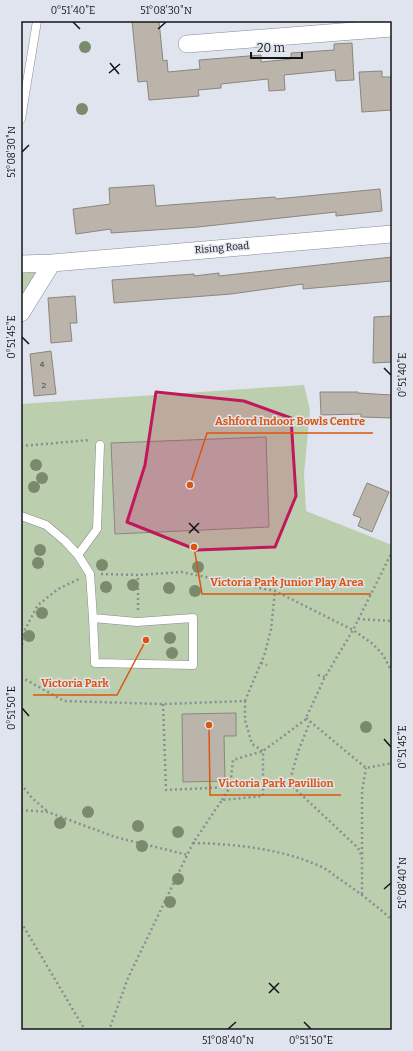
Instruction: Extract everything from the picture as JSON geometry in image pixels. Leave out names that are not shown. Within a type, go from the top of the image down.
[{"type":"street","points":[[187,44],[392,28]]},
{"type":"street","name":"Rising Road","points":[[21,264],[52,263],[392,234]]},
{"type":"street","points":[[21,313],[52,263]]},
{"type":"lane","points":[[21,119],[37,21]]},
{"type":"lane","points":[[78,555],[97,529],[100,446]]},
{"type":"lane","points":[[21,516],[46,525],[65,541],[78,555],[90,574],[94,663],[194,665],[193,618],[137,622],[93,618]]},
{"type":"path","points":[[21,446],[97,439],[100,446]]},
{"type":"path","points":[[109,1030],[128,978],[193,843],[230,787],[233,760],[263,751],[305,720],[325,677],[353,630],[392,552]]},
{"type":"path","points":[[21,660],[23,633],[38,605],[58,589],[90,574],[138,575],[181,572],[275,591],[353,630],[373,644],[383,655],[392,672]]},
{"type":"path","points":[[137,622],[138,575]]},
{"type":"path","points":[[263,751],[252,744],[246,720],[245,701],[265,653],[271,629],[275,591]]},
{"type":"path","points":[[358,619],[392,621]]},
{"type":"path","points":[[261,663],[267,665]]},
{"type":"path","points":[[318,675],[325,677]]},
{"type":"path","points":[[21,677],[64,701],[163,704],[245,701]]},
{"type":"path","points":[[163,704],[166,790],[230,787]]},
{"type":"path","points":[[306,718],[366,768]]},
{"type":"path","points":[[289,783],[299,750],[310,722]]},
{"type":"path","points":[[222,800],[263,796],[263,751]]},
{"type":"path","points":[[366,768],[392,763]]},
{"type":"path","points":[[362,895],[362,791],[366,768]]},
{"type":"path","points":[[263,786],[289,783],[358,848],[362,857]]},
{"type":"path","points":[[21,784],[32,798],[48,812]]},
{"type":"path","points":[[21,810],[48,812],[115,837],[188,855]]},
{"type":"path","points":[[193,843],[261,849],[294,856],[325,869],[362,895],[392,920]]},
{"type":"path","points":[[21,922],[85,1030]]},
{"type":"highlighted area","points":[[156,392],[244,401],[291,418],[296,496],[275,547],[197,550],[127,522],[145,465]]},
{"type":"green space","points":[[40,270],[21,306],[21,271]]},
{"type":"green space","points":[[304,385],[310,410],[304,474],[306,511],[392,545],[392,1030],[21,1030],[21,404]]},
{"type":"building","points":[[132,21],[159,21],[163,61],[167,60],[168,72],[200,69],[199,60],[261,55],[261,62],[291,59],[291,53],[334,50],[334,44],[352,43],[354,80],[336,81],[335,70],[284,75],[285,90],[269,91],[268,79],[221,84],[221,88],[198,90],[199,96],[149,100],[147,81],[138,82]]},
{"type":"building","points":[[382,71],[382,77],[392,77],[392,110],[362,112],[359,72]]},
{"type":"building","points":[[154,185],[156,206],[275,197],[276,199],[380,189],[382,211],[336,216],[336,212],[198,227],[111,233],[111,229],[76,234],[73,209],[110,204],[109,188]]},
{"type":"building","points":[[392,257],[392,281],[303,289],[303,284],[231,294],[114,303],[112,280],[194,274],[194,276],[219,273],[219,276]]},
{"type":"building","points":[[75,296],[77,323],[70,323],[72,341],[51,343],[48,298]]},
{"type":"building","points":[[392,316],[392,362],[373,363],[374,317]]},
{"type":"building","points":[[51,351],[56,394],[34,396],[30,354]]},
{"type":"building","points":[[320,392],[358,392],[392,395],[392,418],[361,417],[361,414],[321,415]]},
{"type":"building","points":[[266,437],[269,527],[115,534],[111,443]]},
{"type":"building","points":[[367,483],[389,492],[372,532],[358,526],[361,518],[353,515]]},
{"type":"building","points":[[236,713],[236,736],[224,736],[225,781],[183,782],[182,714]]},
{"type":"place","name":"Ashford Indoor Bowls Centre","points":[[190,485]]},
{"type":"place","name":"Victoria Park Junior Play Area","points":[[194,547]]},
{"type":"place","name":"Victoria Park","points":[[146,640]]},
{"type":"place","name":"Victoria Park Pavillion","points":[[209,725]]}]
